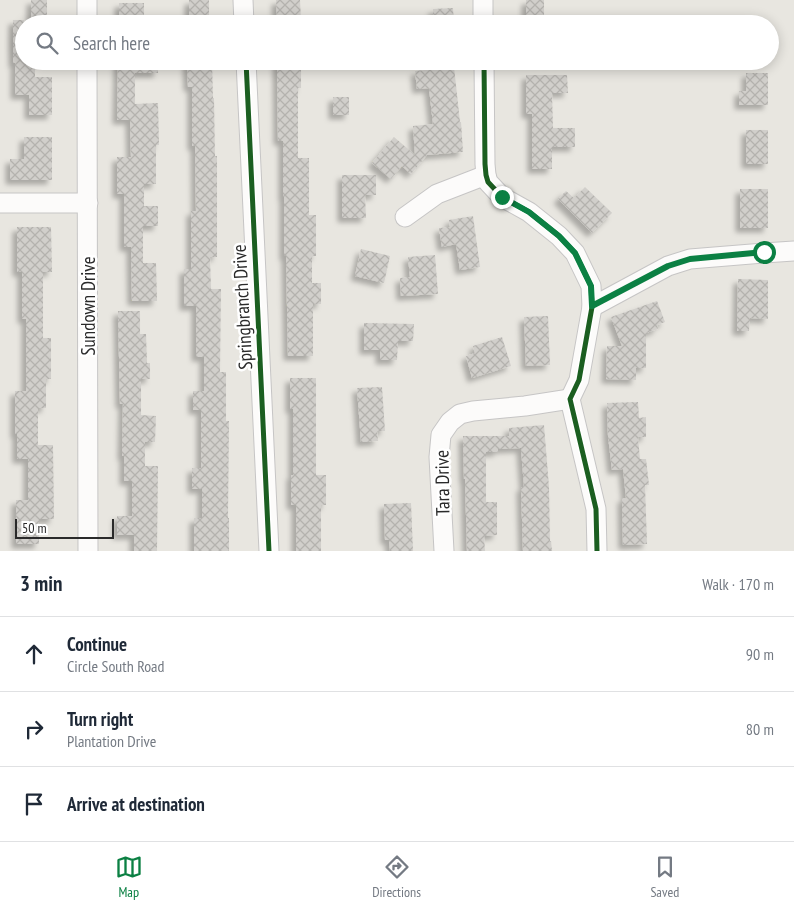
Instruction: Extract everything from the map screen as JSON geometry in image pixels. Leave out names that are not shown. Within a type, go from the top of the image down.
[{"type":"street","points":[[87,0],[87,15]]},
{"type":"street","points":[[243,0],[244,15]]},
{"type":"street","points":[[483,0],[483,15]]},
{"type":"street","name":"Sundown Drive","points":[[87,70],[88,551]]},
{"type":"street","name":"Springbranch Drive","points":[[246,70],[269,551]]},
{"type":"street","points":[[484,70],[484,164],[488,182],[502,197],[529,212],[559,236],[575,253],[591,286],[592,306],[579,380],[570,399],[596,509],[597,551]]},
{"type":"street","points":[[404,217],[437,194],[486,175]]},
{"type":"street","points":[[0,202],[88,202]]},
{"type":"street","points":[[592,306],[668,266],[690,259],[794,251]]},
{"type":"street","name":"Tara Drive","points":[[444,551],[439,457],[441,435],[450,422],[460,414],[472,411],[570,399]]},
{"type":"building","points":[[31,0],[47,0],[47,15],[31,15]]},
{"type":"building","points":[[189,0],[209,0],[209,15],[189,15]]},
{"type":"building","points":[[276,0],[300,0],[301,15],[277,15]]},
{"type":"building","points":[[526,0],[544,0],[544,15],[526,15]]},
{"type":"building","points":[[119,3],[144,3],[144,15],[119,15]]},
{"type":"building","points":[[453,8],[453,15],[433,15],[433,9]]},
{"type":"building","points":[[13,20],[15,20],[15,63],[13,63]]},
{"type":"building","points":[[15,70],[35,70],[35,77],[52,77],[52,115],[29,115],[29,95],[15,95]]},
{"type":"building","points":[[118,70],[158,70],[158,73],[135,73],[135,104],[158,103],[159,145],[156,145],[156,184],[144,184],[144,206],[158,206],[158,226],[143,226],[143,263],[156,263],[157,301],[132,301],[131,247],[124,247],[124,194],[117,194],[117,157],[131,157],[130,120],[117,120]]},
{"type":"building","points":[[187,70],[212,70],[215,156],[217,156],[217,257],[210,257],[211,289],[221,289],[220,372],[226,372],[226,421],[229,421],[229,551],[194,551],[194,518],[202,518],[202,489],[192,489],[192,468],[201,468],[201,410],[193,410],[193,391],[204,391],[204,357],[196,357],[196,306],[184,306],[184,269],[191,269],[191,211],[196,211],[195,146],[192,146],[192,87],[188,87]]},
{"type":"building","points":[[277,70],[301,70],[301,88],[298,88],[298,158],[309,158],[309,215],[316,215],[316,256],[312,256],[312,283],[321,283],[321,304],[313,304],[313,356],[288,356],[286,256],[284,256],[283,141],[278,141]]},
{"type":"building","points":[[454,70],[463,152],[427,155],[411,174],[402,166],[391,179],[372,163],[394,137],[415,155],[413,126],[433,124],[429,88],[417,89],[415,71]]},
{"type":"building","points":[[746,73],[768,73],[768,105],[739,105],[739,91],[746,91]]},
{"type":"building","points":[[526,75],[567,75],[568,93],[552,93],[553,128],[575,128],[575,147],[552,147],[552,169],[532,169],[532,114],[526,114]]},
{"type":"building","points":[[333,97],[349,97],[349,115],[333,115]]},
{"type":"building","points":[[746,130],[768,130],[768,164],[746,164]]},
{"type":"building","points":[[24,137],[52,137],[52,180],[10,180],[10,159],[24,159]]},
{"type":"building","points":[[342,175],[376,175],[376,195],[365,195],[366,218],[342,218]]},
{"type":"building","points":[[585,187],[612,213],[592,233],[558,199],[566,191],[574,198]]},
{"type":"building","points":[[740,189],[768,189],[768,228],[740,228]]},
{"type":"building","points":[[473,216],[480,267],[460,270],[456,244],[442,247],[439,228],[450,227],[449,220]]},
{"type":"building","points":[[17,227],[51,227],[52,272],[43,272],[43,338],[51,338],[51,379],[46,379],[46,408],[38,408],[38,445],[53,445],[54,519],[39,519],[39,544],[16,544],[16,500],[28,500],[28,459],[17,459],[17,434],[15,434],[15,391],[26,391],[26,319],[22,319],[22,272],[17,272]]},
{"type":"building","points":[[361,249],[390,256],[384,283],[355,276]]},
{"type":"building","points":[[435,255],[438,294],[401,296],[400,278],[410,277],[408,257]]},
{"type":"building","points":[[738,279],[768,280],[768,319],[750,318],[749,331],[737,331]]},
{"type":"building","points":[[657,301],[665,322],[657,325],[658,329],[646,333],[646,368],[636,368],[636,380],[606,379],[607,346],[622,346],[611,317]]},
{"type":"building","points":[[118,311],[140,311],[140,334],[146,334],[147,363],[150,363],[150,379],[141,379],[141,415],[156,416],[155,442],[145,442],[145,466],[158,466],[157,551],[134,551],[134,535],[117,535],[117,516],[132,516],[132,481],[124,481],[124,456],[122,456],[123,404],[120,404]]},
{"type":"building","points":[[548,316],[550,365],[526,366],[524,317]]},
{"type":"building","points":[[364,323],[414,324],[413,341],[398,341],[397,360],[380,360],[380,350],[364,350]]},
{"type":"building","points":[[502,337],[511,366],[472,378],[466,356],[475,353],[473,346]]},
{"type":"building","points":[[290,378],[316,378],[316,475],[326,475],[326,505],[321,505],[321,551],[296,551],[296,505],[291,505],[293,409],[290,409]]},
{"type":"building","points":[[382,387],[385,431],[377,431],[378,441],[361,442],[357,388]]},
{"type":"building","points":[[638,402],[639,418],[646,417],[646,437],[638,437],[640,459],[646,459],[649,485],[645,485],[647,544],[623,545],[622,498],[626,498],[623,469],[612,470],[607,403]]},
{"type":"building","points":[[544,425],[552,551],[523,551],[521,487],[524,487],[521,448],[498,449],[498,452],[486,452],[486,502],[497,502],[497,535],[484,536],[485,551],[467,551],[463,436],[509,436],[509,428]]},
{"type":"building","points":[[411,503],[413,551],[390,551],[389,540],[385,540],[384,504]]},
{"type":"cycle path","points":[[246,70],[269,551]]},
{"type":"cycle path","points":[[484,70],[485,164],[488,182],[502,197],[529,212],[559,236],[575,253],[591,286],[592,307],[579,380],[570,399],[596,509],[597,551]]},
{"type":"route","points":[[502,197],[529,212],[559,236],[575,253],[591,286],[592,306],[668,266],[690,259],[764,252]]}]
